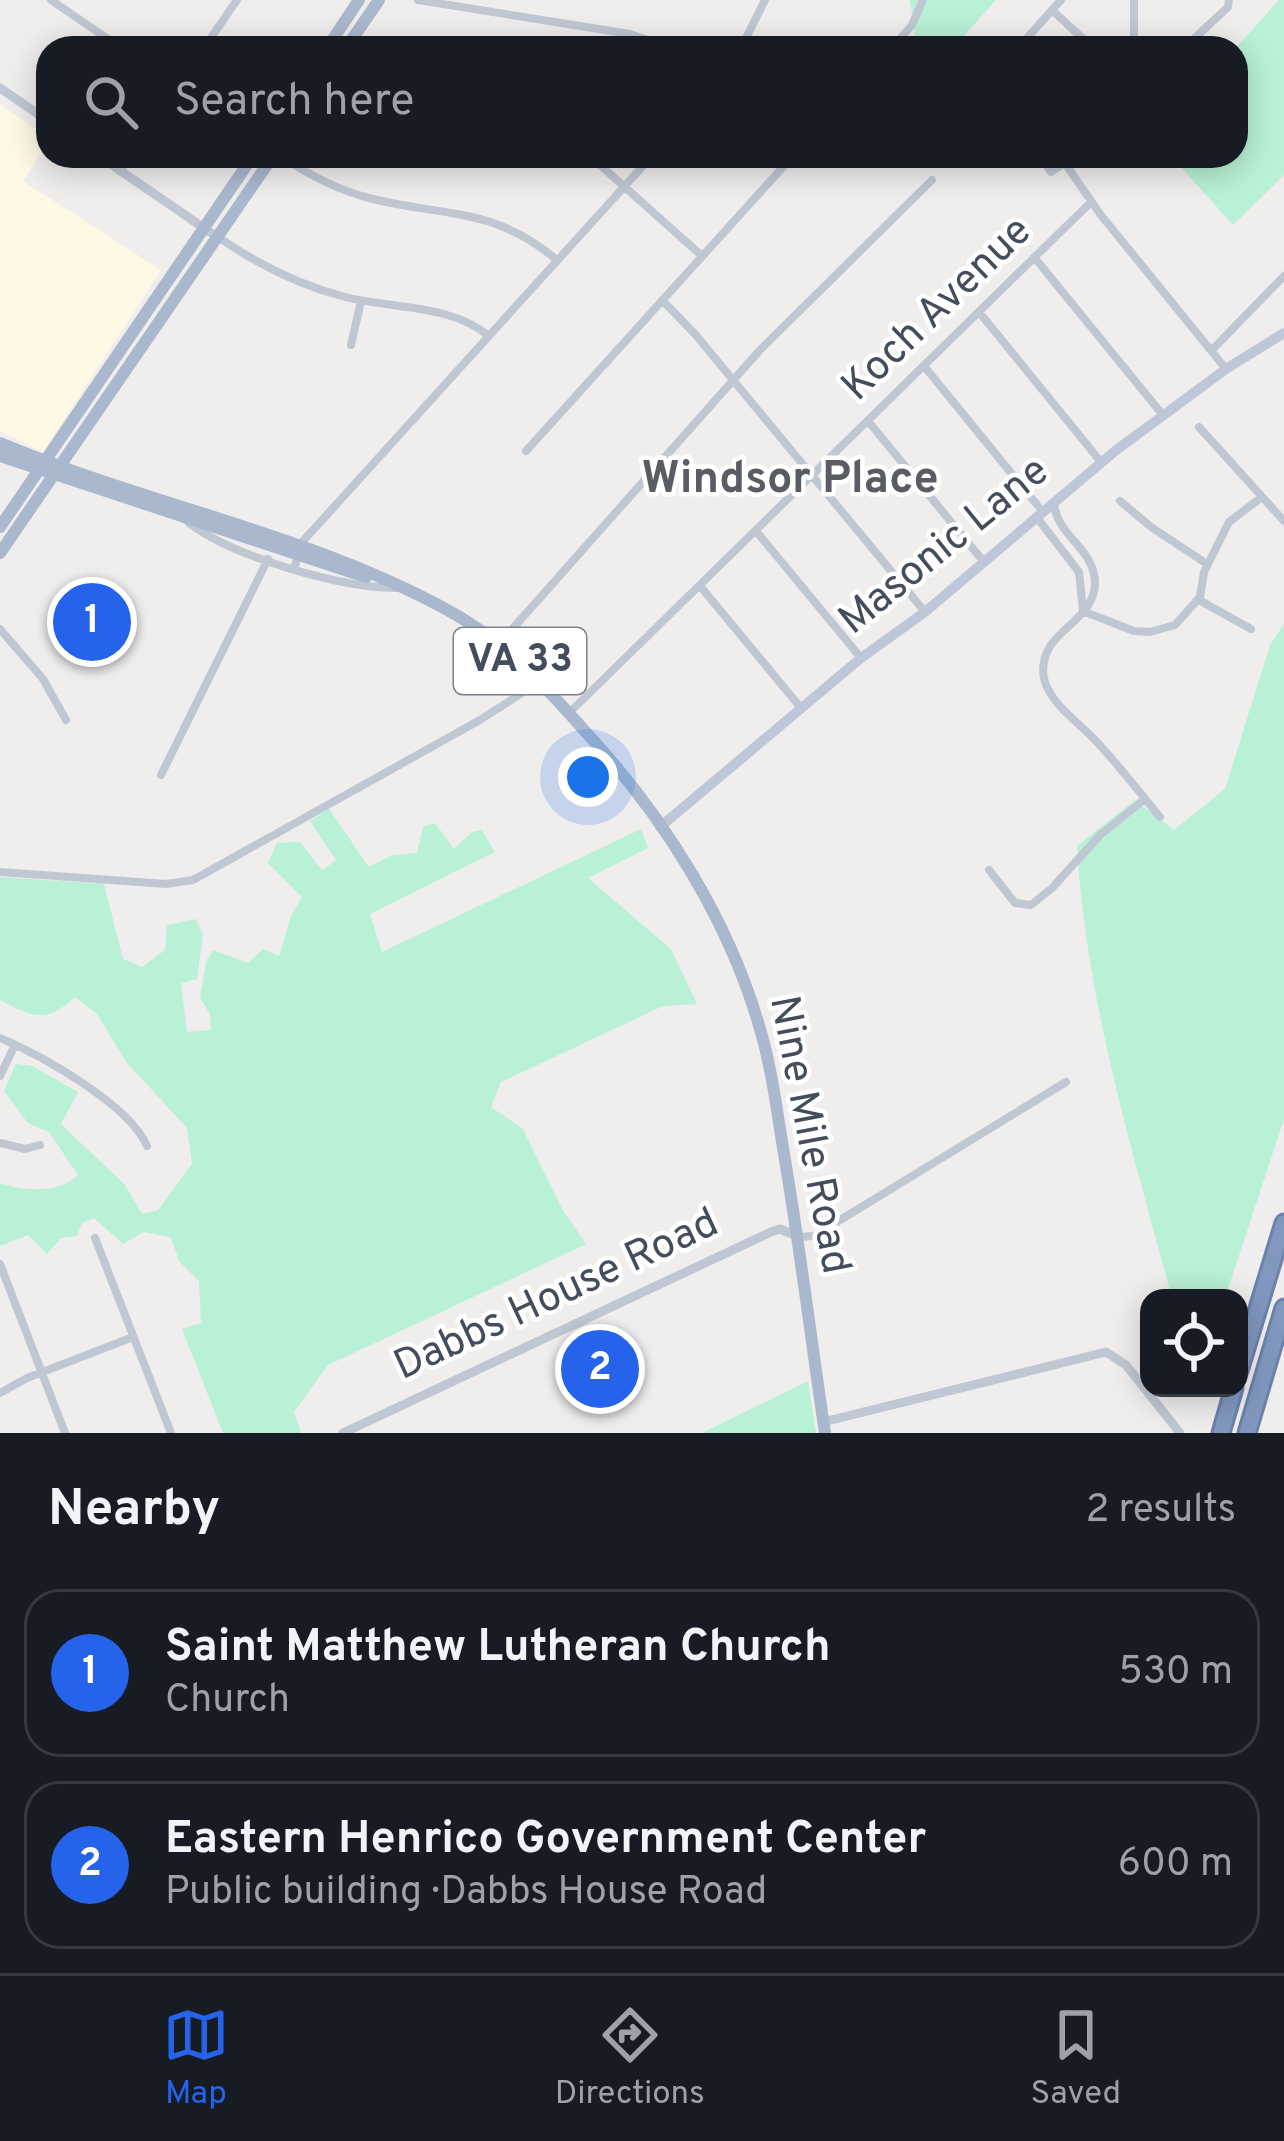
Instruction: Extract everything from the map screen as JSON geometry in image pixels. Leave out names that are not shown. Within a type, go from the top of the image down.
[{"type":"highway","points":[[1248,1341],[1284,1223]]},
{"type":"highway","points":[[1247,1433],[1284,1308]]},
{"type":"highway","points":[[1221,1433],[1231,1397]]},
{"type":"main road","points":[[334,36],[359,0]]},
{"type":"main road","points":[[354,36],[379,0]]},
{"type":"main road","points":[[0,553],[134,329],[245,168]]},
{"type":"main road","points":[[0,527],[131,364],[267,168]]},
{"type":"main road","points":[[131,364],[130,353],[138,342],[134,329]]},
{"type":"main road","name":"Masonic Lane","points":[[660,827],[1101,462],[1162,414],[1284,333]]},
{"type":"main road","name":"Nine Mile Road","points":[[0,443],[49,468],[183,518],[298,557],[352,564],[451,612],[499,644],[569,713],[660,827],[722,931],[760,1025],[799,1237],[824,1427]]},
{"type":"main road","name":"Nine Mile Road","points":[[0,456],[49,468],[298,557]]},
{"type":"street","points":[[51,0],[104,36]]},
{"type":"street","points":[[418,0],[636,36]]},
{"type":"street","points":[[747,36],[765,0]]},
{"type":"street","points":[[902,36],[923,0]]},
{"type":"street","points":[[1029,36],[1061,0]]},
{"type":"street","points":[[1134,0],[1134,36]]},
{"type":"street","points":[[212,36],[234,1]]},
{"type":"street","points":[[1197,36],[1228,8],[1229,1]]},
{"type":"street","points":[[1052,10],[1080,36]]},
{"type":"street","points":[[0,88],[36,113]]},
{"type":"street","points":[[117,168],[290,278],[362,301],[457,316],[488,335]]},
{"type":"street","points":[[298,168],[365,197],[496,221],[557,260]]},
{"type":"street","points":[[605,168],[702,256]]},
{"type":"street","points":[[298,557],[488,335],[641,168]]},
{"type":"street","points":[[526,451],[782,168]]},
{"type":"street","points":[[1068,168],[1226,369]]},
{"type":"street","points":[[499,644],[733,380],[932,180]]},
{"type":"street","name":"Koch Avenue","points":[[569,713],[1091,202]]},
{"type":"street","points":[[1034,257],[1162,414]]},
{"type":"street","points":[[1212,350],[1284,276]]},
{"type":"street","points":[[662,300],[925,612]]},
{"type":"street","points":[[351,345],[362,301]]},
{"type":"street","points":[[979,312],[1101,462]]},
{"type":"street","points":[[923,366],[1079,572],[1083,611]]},
{"type":"street","points":[[868,421],[984,562]]},
{"type":"street","points":[[1199,427],[1284,521]]},
{"type":"street","points":[[1083,611],[1124,628],[1150,632],[1174,625],[1198,600],[1207,564],[1229,522],[1262,496]]},
{"type":"street","points":[[1120,501],[1207,564]]},
{"type":"street","points":[[1054,502],[1058,521],[1094,568],[1095,594],[1049,648],[1043,665],[1045,681],[1061,708],[1096,741],[1160,818]]},
{"type":"street","points":[[183,518],[213,539],[268,559],[298,557],[358,586],[401,589]]},
{"type":"street","points":[[756,531],[861,658]]},
{"type":"street","points":[[161,775],[268,559]]},
{"type":"street","points":[[700,586],[800,708]]},
{"type":"street","points":[[1198,600],[1251,629]]},
{"type":"street","points":[[0,629],[43,679],[66,720]]},
{"type":"street","points":[[0,872],[186,883],[480,720],[540,681]]},
{"type":"street","points":[[989,870],[1015,903],[1031,905],[1100,835],[1145,799]]},
{"type":"street","points":[[0,1038],[49,1061],[83,1085],[140,1129],[147,1146]]},
{"type":"street","points":[[0,1076],[15,1045]]},
{"type":"street","points":[[799,1237],[814,1236],[1066,1082]]},
{"type":"street","points":[[0,1143],[25,1149],[40,1145]]},
{"type":"street","name":"Dabbs House Road","points":[[343,1433],[771,1232],[780,1229],[799,1237]]},
{"type":"street","points":[[95,1238],[171,1433]]},
{"type":"street","points":[[0,1264],[64,1433]]},
{"type":"street","points":[[0,1393],[133,1336]]},
{"type":"street","points":[[824,1427],[1106,1352],[1126,1365],[1180,1433]]},
{"type":"shaded area","points":[[0,104],[36,130],[36,162],[23,181],[161,270],[43,452],[0,431]]},
{"type":"green space","points":[[910,0],[996,0],[964,36],[915,35]]},
{"type":"green space","points":[[1284,0],[1284,175],[1233,225],[1182,168],[1248,168],[1247,36]]},
{"type":"green space","points":[[1284,624],[1284,1119],[1228,1289],[1170,1289],[1100,1018],[1077,846],[1135,800],[1174,830],[1225,789],[1270,645]]},
{"type":"green space","points":[[329,809],[369,867],[393,855],[417,853],[423,827],[435,823],[454,849],[472,832],[482,830],[495,852],[370,914],[382,952],[641,829],[648,848],[588,878],[671,949],[697,1004],[663,1006],[501,1082],[491,1107],[523,1129],[562,1209],[586,1244],[328,1365],[294,1412],[301,1433],[223,1433],[182,1329],[201,1323],[199,1281],[179,1261],[171,1237],[143,1232],[123,1244],[94,1218],[82,1223],[77,1236],[61,1238],[47,1254],[28,1235],[0,1246],[0,1183],[41,1189],[78,1175],[49,1132],[28,1123],[4,1091],[16,1064],[32,1066],[78,1092],[61,1124],[125,1185],[142,1214],[158,1210],[192,1164],[187,1128],[127,1063],[97,1014],[75,997],[56,1011],[39,1015],[0,1000],[0,877],[104,884],[123,959],[142,967],[165,950],[167,925],[196,919],[203,935],[197,979],[181,983],[187,1032],[211,1030],[210,1014],[200,998],[206,962],[213,950],[248,963],[263,949],[279,956],[302,897],[268,863],[277,843],[300,842],[322,870],[336,860],[310,821]]},
{"type":"green space","points":[[808,1381],[816,1433],[702,1433]]},
{"type":"place","name":"Saint Matthew Lutheran Church","points":[[92,622]]},
{"type":"place","name":"Eastern Henrico Government Center","points":[[600,1369]]},
{"type":"district","name":"Windsor Place","points":[[790,480]]}]
